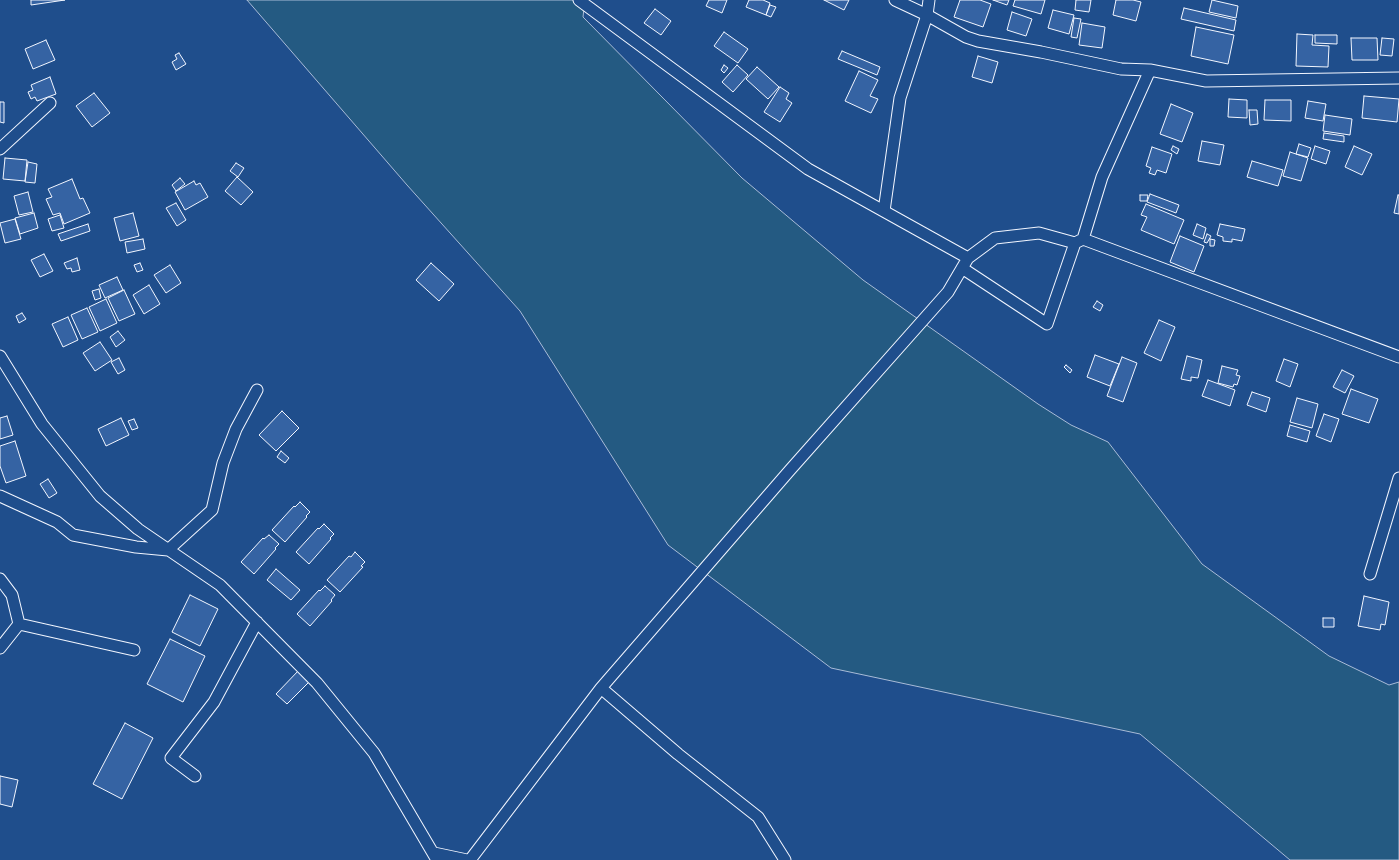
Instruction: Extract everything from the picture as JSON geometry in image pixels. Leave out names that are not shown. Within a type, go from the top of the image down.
[{"type":"street","points":[[579,0],[808,169],[884,211],[965,263],[1047,324],[1102,177],[1150,70]]},
{"type":"street","points":[[896,0],[966,37],[978,41],[1041,52],[1121,70],[1150,70],[1206,81],[1399,78]]},
{"type":"street","points":[[884,211],[900,98],[927,15],[929,0]]},
{"type":"street","points":[[0,149],[50,103]]},
{"type":"street","points":[[0,356],[42,424],[100,496],[126,519],[220,585],[317,682],[374,753],[436,857],[469,860],[601,688],[790,470],[948,292],[965,263],[995,238],[1039,233],[1079,241],[1399,357]]},
{"type":"street","points":[[0,496],[57,522],[73,535],[136,547],[168,550],[212,510],[223,463],[236,429],[257,390]]},
{"type":"street","points":[[1370,574],[1399,478]]},
{"type":"street","points":[[0,579],[12,595],[19,624]]},
{"type":"street","points":[[195,776],[171,758],[214,702],[257,622]]},
{"type":"street","points":[[0,648],[19,624]]},
{"type":"street","points":[[19,624],[134,650]]},
{"type":"street","points":[[601,688],[678,754],[758,816],[785,860]]},
{"type":"shaded area","points":[[247,0],[585,0],[583,17],[742,178],[863,280],[1038,404],[1071,425],[1108,442],[1202,564],[1329,656],[1389,685],[1399,682],[1399,860],[1290,860],[1140,734],[831,668],[668,545],[520,311],[407,185]]},
{"type":"building","points":[[31,0],[65,0],[31,5]]},
{"type":"building","points":[[709,0],[727,0],[722,13],[706,6]]},
{"type":"building","points":[[749,0],[763,0],[770,3],[766,15],[746,7]]},
{"type":"building","points":[[824,0],[849,0],[844,10]]},
{"type":"building","points":[[960,0],[980,0],[991,4],[983,27],[954,17]]},
{"type":"building","points":[[993,0],[1009,0],[1007,5]]},
{"type":"building","points":[[1015,0],[1045,0],[1041,14],[1013,6]]},
{"type":"building","points":[[1076,0],[1091,0],[1089,12],[1075,10]]},
{"type":"building","points":[[1116,0],[1141,2],[1136,21],[1113,15]]},
{"type":"building","points":[[1212,0],[1238,6],[1236,18],[1209,12]]},
{"type":"building","points":[[770,5],[776,7],[771,17],[766,15]]},
{"type":"building","points":[[1184,8],[1236,20],[1234,31],[1181,19]]},
{"type":"building","points":[[655,9],[671,21],[661,35],[644,23]]},
{"type":"building","points":[[1053,10],[1074,15],[1069,34],[1048,28]]},
{"type":"building","points":[[1012,12],[1032,19],[1026,36],[1007,30]]},
{"type":"building","points":[[1074,18],[1081,19],[1077,38],[1071,37]]},
{"type":"building","points":[[1082,23],[1105,27],[1102,48],[1079,45]]},
{"type":"building","points":[[1196,27],[1234,35],[1228,64],[1191,56]]},
{"type":"building","points":[[724,32],[748,49],[738,63],[714,46]]},
{"type":"building","points":[[1297,34],[1313,35],[1312,45],[1329,46],[1328,67],[1296,66]]},
{"type":"building","points":[[1315,35],[1337,35],[1337,44],[1315,43]]},
{"type":"building","points":[[1351,38],[1377,38],[1378,60],[1352,60]]},
{"type":"building","points":[[1382,38],[1394,39],[1392,56],[1380,55]]},
{"type":"building","points":[[46,40],[55,60],[33,69],[25,49]]},
{"type":"building","points":[[842,51],[880,67],[877,75],[838,59]]},
{"type":"building","points":[[179,53],[186,64],[176,70],[172,62],[177,59],[175,55]]},
{"type":"building","points":[[978,56],[998,62],[992,83],[972,77]]},
{"type":"building","points":[[724,65],[728,68],[724,73],[721,70]]},
{"type":"building","points":[[737,65],[748,75],[733,92],[722,82]]},
{"type":"building","points":[[757,67],[779,87],[768,99],[746,79]]},
{"type":"building","points":[[859,71],[878,80],[870,96],[878,99],[871,113],[845,101]]},
{"type":"building","points":[[50,77],[56,94],[37,101],[35,97],[31,99],[28,92],[33,90],[31,85]]},
{"type":"building","points":[[780,87],[789,93],[786,99],[792,103],[780,122],[764,112]]},
{"type":"building","points":[[94,93],[110,113],[92,127],[76,106]]},
{"type":"building","points":[[1364,96],[1399,99],[1397,122],[1362,118]]},
{"type":"building","points":[[1229,99],[1247,100],[1247,118],[1228,117]]},
{"type":"building","points":[[1265,100],[1291,100],[1291,121],[1264,120]]},
{"type":"building","points":[[1308,101],[1326,104],[1323,121],[1305,118]]},
{"type":"building","points":[[0,102],[4,102],[4,123],[0,122]]},
{"type":"building","points":[[1171,104],[1193,113],[1182,142],[1160,134]]},
{"type":"building","points":[[1249,110],[1257,110],[1258,124],[1250,125]]},
{"type":"building","points":[[1325,115],[1352,119],[1350,135],[1323,131]]},
{"type":"building","points":[[1324,133],[1344,136],[1344,142],[1323,139]]},
{"type":"building","points":[[1202,141],[1224,145],[1220,165],[1198,161]]},
{"type":"building","points":[[1299,144],[1311,148],[1308,157],[1296,154]]},
{"type":"building","points":[[1173,146],[1179,149],[1177,154],[1171,150]]},
{"type":"building","points":[[1315,146],[1330,151],[1326,164],[1311,159]]},
{"type":"building","points":[[1354,146],[1372,154],[1362,175],[1345,167]]},
{"type":"building","points":[[1152,147],[1172,154],[1166,173],[1157,170],[1155,175],[1149,173],[1151,168],[1146,166]]},
{"type":"building","points":[[1290,152],[1308,158],[1301,181],[1283,176]]},
{"type":"building","points":[[5,158],[27,160],[25,181],[3,179]]},
{"type":"building","points":[[1252,161],[1283,170],[1278,186],[1247,177]]},
{"type":"building","points":[[28,162],[37,164],[35,183],[25,182]]},
{"type":"building","points":[[236,163],[244,168],[238,177],[230,171]]},
{"type":"building","points":[[237,177],[253,192],[241,205],[225,191]]},
{"type":"building","points":[[180,178],[185,184],[176,191],[172,185]]},
{"type":"building","points":[[72,179],[80,199],[83,198],[90,213],[64,224],[60,213],[53,215],[46,199],[52,197],[48,189]]},
{"type":"building","points":[[194,181],[196,185],[200,183],[208,197],[185,210],[175,192]]},
{"type":"building","points":[[28,192],[33,212],[19,215],[14,196]]},
{"type":"building","points":[[1150,194],[1179,205],[1176,213],[1147,202]]},
{"type":"building","points":[[1140,195],[1148,195],[1147,201],[1140,201]]},
{"type":"building","points":[[1399,195],[1399,214],[1394,213]]},
{"type":"building","points":[[176,203],[186,220],[177,226],[166,208]]},
{"type":"building","points":[[1146,204],[1184,220],[1174,244],[1141,230],[1147,217],[1141,215]]},
{"type":"building","points":[[34,213],[38,228],[20,234],[15,218]]},
{"type":"building","points":[[133,213],[139,236],[120,241],[114,218]]},
{"type":"building","points":[[60,215],[64,228],[52,231],[48,219]]},
{"type":"building","points":[[15,219],[21,239],[5,243],[0,223]]},
{"type":"building","points":[[88,224],[90,231],[61,241],[58,234]]},
{"type":"building","points":[[1197,224],[1206,228],[1203,239],[1193,235]]},
{"type":"building","points":[[1220,224],[1245,229],[1242,241],[1232,239],[1232,242],[1223,241],[1223,237],[1217,235]]},
{"type":"building","points":[[1207,234],[1211,236],[1207,243],[1204,242]]},
{"type":"building","points":[[1180,236],[1204,246],[1194,272],[1170,262]]},
{"type":"building","points":[[143,239],[145,249],[127,253],[125,242]]},
{"type":"building","points":[[1210,239],[1215,240],[1214,246],[1210,246]]},
{"type":"building","points":[[44,254],[53,271],[40,277],[31,260]]},
{"type":"building","points":[[77,258],[80,270],[72,272],[71,268],[67,269],[64,263]]},
{"type":"building","points":[[140,263],[143,270],[137,272],[134,265]]},
{"type":"building","points":[[431,263],[454,284],[439,301],[416,280]]},
{"type":"building","points":[[170,265],[181,283],[166,293],[154,275]]},
{"type":"building","points":[[117,277],[123,290],[105,298],[99,285]]},
{"type":"building","points":[[149,285],[160,304],[144,314],[133,295]]},
{"type":"building","points":[[99,289],[101,298],[95,300],[92,291]]},
{"type":"building","points":[[124,290],[135,314],[119,321],[108,298]]},
{"type":"building","points":[[106,299],[117,323],[100,331],[89,307]]},
{"type":"building","points":[[1097,301],[1103,305],[1100,311],[1093,307]]},
{"type":"building","points":[[87,308],[98,332],[82,339],[71,315]]},
{"type":"building","points":[[22,313],[26,319],[19,323],[16,316]]},
{"type":"building","points":[[68,317],[78,340],[63,347],[52,324]]},
{"type":"building","points":[[1159,320],[1175,327],[1161,361],[1144,353]]},
{"type":"building","points":[[118,331],[125,340],[116,347],[110,337]]},
{"type":"building","points":[[100,342],[112,360],[95,371],[83,353]]},
{"type":"building","points":[[1095,355],[1119,364],[1110,386],[1087,377]]},
{"type":"building","points":[[1187,356],[1202,360],[1198,378],[1191,377],[1191,381],[1181,379]]},
{"type":"building","points":[[1122,357],[1137,363],[1123,402],[1107,396]]},
{"type":"building","points":[[119,358],[125,370],[118,374],[111,362]]},
{"type":"building","points":[[1284,359],[1298,364],[1290,387],[1276,381]]},
{"type":"building","points":[[1066,365],[1072,370],[1070,373],[1064,367]]},
{"type":"building","points":[[1222,366],[1238,370],[1236,375],[1240,376],[1237,385],[1234,384],[1233,387],[1218,383]]},
{"type":"building","points":[[1342,370],[1354,376],[1345,393],[1333,387]]},
{"type":"building","points":[[1208,380],[1235,390],[1230,406],[1202,396]]},
{"type":"building","points":[[1351,389],[1378,399],[1369,423],[1342,414]]},
{"type":"building","points":[[1252,392],[1270,398],[1266,412],[1247,405]]},
{"type":"building","points":[[1297,398],[1318,404],[1312,428],[1290,422]]},
{"type":"building","points":[[282,411],[299,428],[276,451],[259,435]]},
{"type":"building","points":[[1324,414],[1339,419],[1331,442],[1316,436]]},
{"type":"building","points":[[7,416],[13,435],[0,439],[0,418]]},
{"type":"building","points":[[121,418],[129,435],[106,446],[98,429]]},
{"type":"building","points":[[134,419],[138,428],[132,430],[128,421]]},
{"type":"building","points":[[1290,425],[1310,431],[1307,442],[1287,436]]},
{"type":"building","points":[[15,441],[26,476],[6,483],[0,466],[0,446]]},
{"type":"building","points":[[281,451],[289,458],[285,463],[277,457]]},
{"type":"building","points":[[48,479],[57,493],[49,498],[40,484]]},
{"type":"building","points":[[300,502],[310,512],[285,542],[272,530]]},
{"type":"building","points":[[324,524],[334,534],[309,564],[296,552]]},
{"type":"building","points":[[269,535],[279,544],[254,574],[241,562],[263,538]]},
{"type":"building","points":[[355,552],[365,562],[361,566],[363,567],[340,592],[327,580]]},
{"type":"building","points":[[276,569],[300,590],[291,600],[267,580]]},
{"type":"building","points":[[325,586],[335,595],[310,626],[297,614]]},
{"type":"building","points":[[190,595],[218,609],[200,646],[172,632]]},
{"type":"building","points":[[1364,596],[1389,602],[1385,625],[1381,624],[1380,630],[1358,626]]},
{"type":"building","points":[[1323,618],[1334,618],[1334,627],[1323,627]]},
{"type":"building","points":[[170,639],[205,656],[183,702],[147,684]]},
{"type":"building","points":[[300,669],[311,680],[287,704],[276,694]]},
{"type":"building","points":[[125,723],[153,738],[122,799],[93,784]]},
{"type":"building","points":[[0,776],[18,780],[12,807],[0,804]]}]
